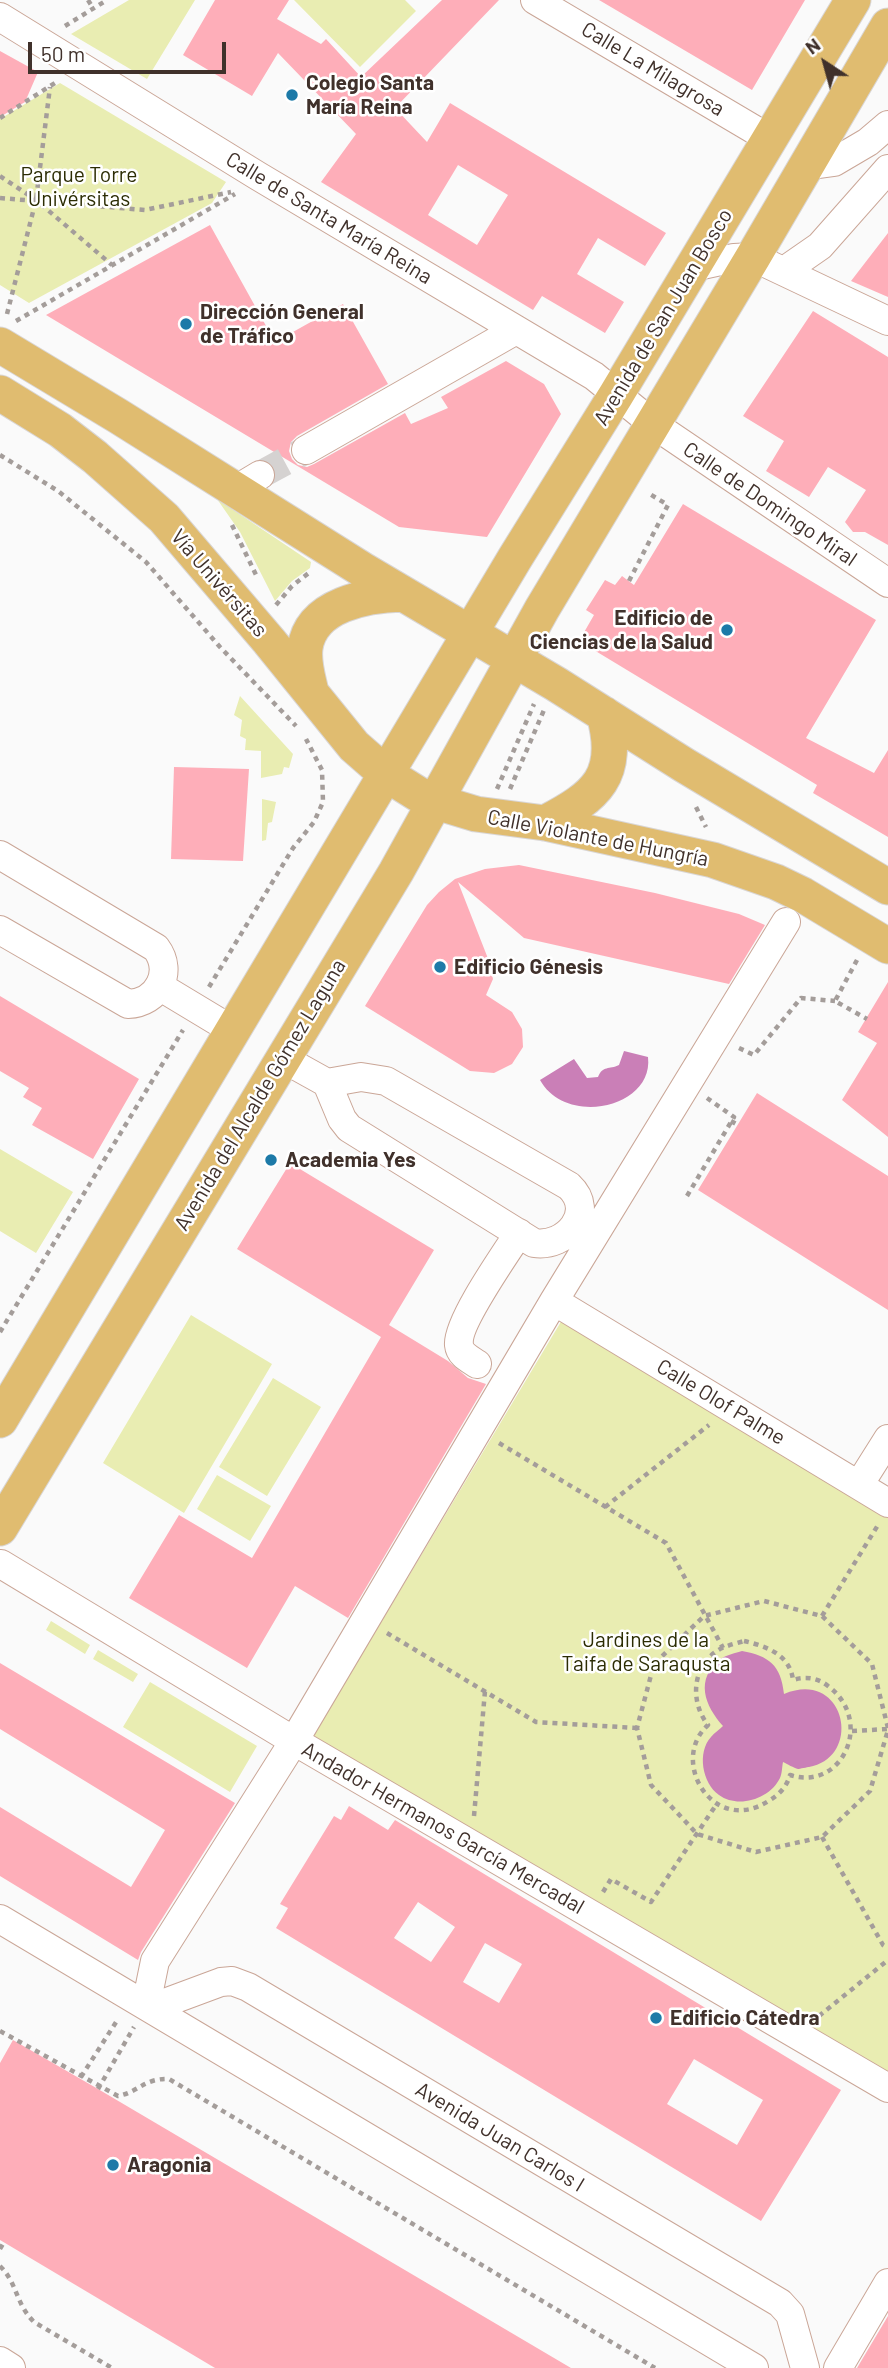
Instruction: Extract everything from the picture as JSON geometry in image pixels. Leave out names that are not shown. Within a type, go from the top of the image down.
[{"type":"main road","name":"Avenida de San Juan Bosco","points":[[494,647],[616,395],[853,0]]},
{"type":"main road","points":[[0,1420],[386,774],[494,647],[542,609],[653,424],[768,264],[805,166],[888,26]]},
{"type":"main road","points":[[5,328],[240,494],[888,887]]},
{"type":"main road","name":"Vía Univérsitas","points":[[0,393],[60,430],[155,510],[194,552],[354,746],[386,774],[426,798]]},
{"type":"main road","points":[[311,692],[306,669],[306,646],[309,634],[317,624],[343,605],[375,596],[403,594]]},
{"type":"main road","name":"Avenida del Alcalde Gómez Laguna","points":[[0,1528],[396,872],[494,647]]},
{"type":"main road","points":[[545,823],[580,803],[596,790],[604,775],[610,753],[604,714]]},
{"type":"main road","name":"Calle Violante de Hungría","points":[[426,798],[485,816],[545,823],[702,857],[803,895],[888,946]]},
{"type":"street","name":"Calle La Milagrosa","points":[[535,0],[770,139]]},
{"type":"street","name":"Calle de Santa María Reina","points":[[0,17],[258,176],[594,376],[653,424]]},
{"type":"street","points":[[805,166],[834,162],[868,142],[888,125]]},
{"type":"street","points":[[768,264],[820,246],[888,169]]},
{"type":"street","points":[[693,267],[734,258],[768,264],[888,321]]},
{"type":"street","points":[[306,450],[516,330]]},
{"type":"street","name":"Calle de Domingo Miral","points":[[653,424],[888,583]]},
{"type":"street","points":[[0,855],[156,948],[165,965],[159,986],[147,999],[137,1004],[120,1001],[0,930]]},
{"type":"street","points":[[149,2006],[155,1961],[294,1741],[554,1301],[786,922]]},
{"type":"street","points":[[159,986],[232,1030]]},
{"type":"street","points":[[282,1058],[327,1083],[342,1119],[349,1128],[534,1243],[554,1243],[564,1237],[580,1214],[578,1194],[569,1186],[386,1081],[361,1077],[327,1083]]},
{"type":"street","points":[[477,1364],[463,1354],[459,1338],[480,1295],[519,1233]]},
{"type":"street","name":"Calle Olof Palme","points":[[554,1301],[859,1485],[884,1512]]},
{"type":"street","points":[[859,1485],[888,1439]]},
{"type":"street","name":"Andador Hermanos García Mercadal","points":[[1,1564],[294,1741],[888,2088]]},
{"type":"street","points":[[0,1919],[754,2368]]},
{"type":"street","name":"Avenida Juan Carlos I","points":[[149,2006],[222,1982],[232,1981],[248,1987],[780,2303],[790,2314],[805,2368]]},
{"type":"street","points":[[838,2368],[888,2283]]},
{"type":"street","points":[[0,2361],[11,2368]]},
{"type":"path","points":[[88,0],[93,8]]},
{"type":"path","points":[[41,43],[107,0]]},
{"type":"path","points":[[0,118],[50,87],[77,65]]},
{"type":"path","points":[[5,328],[36,200],[50,87]]},
{"type":"path","points":[[0,176],[36,200],[112,265]]},
{"type":"path","points":[[0,198],[145,210],[242,190],[5,328]]},
{"type":"path","points":[[0,455],[58,491],[146,562],[220,647],[307,740],[322,770],[323,802],[314,822],[293,848],[0,1332]]},
{"type":"path","points":[[629,580],[668,505],[648,493]]},
{"type":"path","name":"Vía Univérsitas","points":[[240,494],[242,544],[259,581]]},
{"type":"path","name":"Vía Univérsitas","points":[[268,600],[272,610],[292,586],[318,566]]},
{"type":"path","points":[[494,796],[535,703]]},
{"type":"path","points":[[505,799],[545,709]]},
{"type":"path","name":"Calle Violante de Hungría","points":[[693,799],[714,836]]},
{"type":"path","points":[[835,1001],[857,960]]},
{"type":"path","points":[[716,1037],[754,1055],[801,998],[835,1001],[867,1019]]},
{"type":"path","points":[[687,1196],[734,1117],[688,1084]]},
{"type":"path","points":[[731,1121],[738,1125]]},
{"type":"path","points":[[605,1507],[732,1408]]},
{"type":"path","points":[[477,1430],[666,1543],[723,1648]]},
{"type":"path","points":[[822,1616],[884,1512]]},
{"type":"path","points":[[764,1601],[822,1616],[872,1664],[888,1729],[870,1791],[822,1837],[757,1852],[697,1834],[651,1785],[637,1728],[654,1664],[704,1616],[764,1601]]},
{"type":"path","points":[[365,1620],[536,1722],[637,1728]]},
{"type":"path","points":[[744,1641],[769,1647],[792,1672],[793,1680],[802,1677],[820,1680],[836,1692],[846,1704],[852,1731],[848,1746],[837,1764],[821,1775],[801,1779],[790,1775],[788,1783],[776,1796],[758,1808],[737,1811],[716,1805],[696,1779],[693,1753],[698,1735],[708,1725],[702,1717],[694,1693],[700,1669],[723,1648],[744,1641]]},
{"type":"path","points":[[472,1845],[485,1691]]},
{"type":"path","points":[[852,1731],[888,1729]]},
{"type":"path","points":[[591,1914],[611,1879],[651,1902],[716,1805]]},
{"type":"path","points":[[822,1837],[883,1945],[888,1948]]},
{"type":"path","points":[[797,2035],[888,1960]]},
{"type":"path","points":[[98,2088],[149,2006]]},
{"type":"path","points":[[0,2031],[98,2088],[118,2096],[156,2078],[169,2079],[655,2368]]},
{"type":"path","points":[[0,2249],[4,2242]]},
{"type":"path","points":[[0,2266],[8,2275],[24,2313],[34,2322],[112,2368]]},
{"type":"green space","points":[[129,0],[195,0],[147,79],[71,34]]},
{"type":"green space","points":[[294,0],[405,0],[416,11],[360,67]]},
{"type":"green space","name":"Parque Torre Univérsitas","points":[[60,83],[226,182],[212,203],[29,303],[0,285],[0,119]]},
{"type":"green space","points":[[217,499],[311,562],[310,568],[292,581],[275,601],[240,532]]},
{"type":"green space","points":[[240,696],[293,754],[289,768],[284,767],[282,774],[261,778],[261,751],[245,750],[246,739],[240,736],[242,720],[234,715]]},
{"type":"green space","points":[[262,799],[276,802],[272,822],[268,823],[266,840],[262,841]]},
{"type":"green space","points":[[0,1149],[73,1192],[36,1253],[0,1231]]},
{"type":"green space","points":[[191,1315],[272,1364],[184,1513],[103,1463]]},
{"type":"green space","name":"Jardines de la Taifa de Saraqusta","points":[[562,1320],[888,1514],[888,2078],[313,1736]]},
{"type":"green space","points":[[273,1378],[321,1407],[267,1496],[219,1467]]},
{"type":"green space","points":[[217,1475],[271,1506],[250,1541],[197,1509]]},
{"type":"green space","points":[[51,1621],[90,1645],[85,1654],[46,1630]]},
{"type":"green space","points":[[98,1650],[138,1674],[133,1682],[93,1659]]},
{"type":"green space","points":[[150,1682],[257,1746],[230,1792],[123,1727]]},
{"type":"shaded area","points":[[624,1051],[648,1057],[646,1075],[637,1089],[623,1099],[606,1105],[587,1107],[569,1103],[552,1095],[540,1080],[574,1059],[587,1078],[598,1077],[604,1069],[619,1065]]},
{"type":"shaded area","points":[[742,1651],[766,1659],[777,1669],[784,1694],[805,1689],[821,1693],[833,1703],[840,1717],[841,1733],[837,1748],[826,1760],[798,1769],[783,1762],[780,1778],[769,1791],[753,1800],[735,1801],[713,1790],[705,1775],[704,1751],[711,1737],[723,1726],[707,1701],[705,1684],[707,1675],[721,1659]]},
{"type":"building","points":[[215,0],[289,0],[277,19],[321,44],[326,39],[361,77],[442,0],[499,0],[395,108],[427,142],[450,103],[666,233],[645,266],[598,238],[577,274],[624,302],[605,333],[542,296],[533,310],[321,182],[356,134],[278,53],[252,96],[183,55]],"holes":[[[458,165],[508,195],[477,245],[428,215]]]},
{"type":"building","points":[[599,0],[805,0],[752,90]]},
{"type":"building","points":[[0,51],[38,72],[25,102],[0,117]]},
{"type":"building","points":[[210,225],[275,342],[343,304],[388,384],[297,436],[291,442],[289,451],[298,465],[307,467],[314,464],[405,413],[411,424],[448,408],[441,397],[506,361],[544,384],[561,414],[487,537],[399,527],[46,315]]},
{"type":"building","points":[[888,233],[888,297],[851,281]]},
{"type":"building","points":[[813,311],[888,357],[888,545],[865,532],[853,532],[845,522],[866,490],[828,467],[809,497],[766,471],[784,441],[743,416]]},
{"type":"building","name":"Edificio de Ciencias de la Salud","points":[[683,504],[876,620],[806,738],[874,773],[888,750],[888,837],[813,793],[817,785],[579,641],[594,615],[586,610],[605,580],[615,585],[622,576],[634,585]]},
{"type":"building","points":[[174,767],[249,769],[243,861],[171,859]]},
{"type":"building","name":"Edificio Génesis","points":[[519,865],[655,893],[739,914],[765,925],[729,984],[524,938],[458,882],[487,956],[493,979],[486,995],[512,1012],[522,1029],[523,1047],[512,1064],[494,1073],[470,1071],[365,1006],[427,905],[439,892],[455,879],[485,869]]},
{"type":"building","points":[[888,982],[888,1137],[842,1100],[877,1043],[858,1032]]},
{"type":"building","points":[[0,996],[139,1079],[93,1159],[32,1125],[42,1108],[23,1097],[29,1088],[0,1071]]},
{"type":"building","points":[[757,1093],[888,1176],[888,1310],[698,1190]]},
{"type":"building","points":[[290,1163],[434,1250],[389,1325],[448,1361],[468,1378],[486,1384],[348,1618],[295,1586],[247,1668],[129,1598],[179,1515],[252,1558],[381,1337],[237,1249]]},
{"type":"building","points":[[0,1663],[235,1803],[138,1960],[0,1876],[0,1807],[131,1887],[165,1830],[0,1729]]},
{"type":"building","name":"Edificio Cátedra","points":[[349,1806],[388,1830],[395,1820],[841,2090],[761,2221],[276,1928],[288,1908],[280,1904],[334,1816],[341,1820]],"holes":[[[418,1902],[455,1927],[431,1962],[394,1938]],[[485,1943],[522,1964],[499,2003],[463,1982]],[[694,2059],[763,2100],[737,2145],[667,2104]]]},
{"type":"building","name":"Aragonia","points":[[13,2040],[571,2368],[215,2368],[0,2240],[0,2063]]},
{"type":"building","points":[[888,2316],[888,2368],[857,2368]]},
{"type":"tunnel","points":[[260,475],[306,450]]},
{"type":"place","name":"Colegio Santa María Reina","points":[[292,95]]},
{"type":"place","name":"Dirección General de Tráfico","points":[[186,324]]},
{"type":"place","name":"Edificio de Ciencias de la Salud","points":[[727,630]]},
{"type":"place","name":"Edificio Génesis","points":[[440,967]]},
{"type":"place","name":"Academia Yes","points":[[271,1160]]},
{"type":"place","name":"Edificio Cátedra","points":[[656,2018]]},
{"type":"place","name":"Aragonia","points":[[113,2165]]}]
